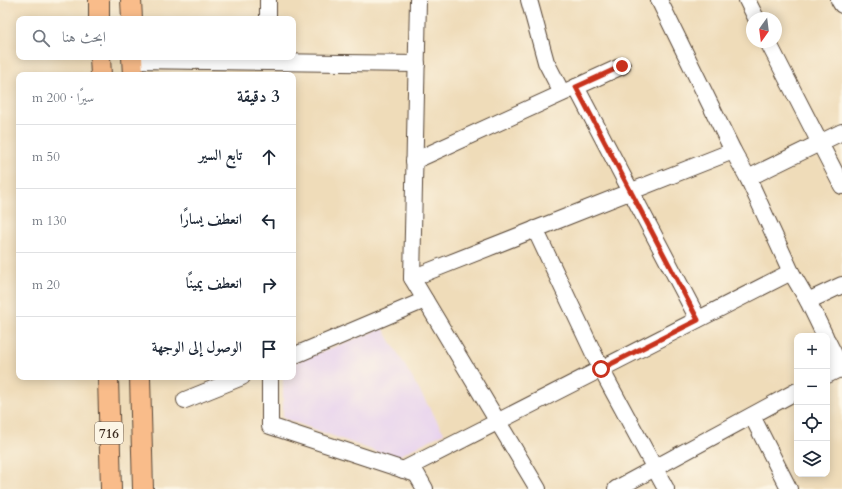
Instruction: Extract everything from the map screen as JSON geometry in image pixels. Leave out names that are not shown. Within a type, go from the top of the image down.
[{"type":"main road","points":[[99,0],[99,16]]},
{"type":"main road","points":[[131,0],[132,16]]},
{"type":"main road","points":[[100,60],[100,72]]},
{"type":"main road","name":"716","points":[[108,380],[111,489]]},
{"type":"main road","name":"716","points":[[140,380],[143,489]]},
{"type":"street","points":[[268,0],[268,16]]},
{"type":"street","points":[[418,0],[412,278],[538,489]]},
{"type":"street","points":[[529,0],[546,62],[562,93]]},
{"type":"street","points":[[659,0],[733,151],[748,178],[791,272],[808,301],[824,333]]},
{"type":"street","points":[[747,0],[753,12]]},
{"type":"street","points":[[839,0],[842,5]]},
{"type":"street","points":[[771,48],[842,186]]},
{"type":"street","points":[[132,64],[417,64]]},
{"type":"street","points":[[414,161],[622,66]]},
{"type":"street","points":[[576,87],[698,320]]},
{"type":"street","points":[[748,178],[842,132]]},
{"type":"street","points":[[412,278],[733,151]]},
{"type":"street","points":[[535,229],[601,369],[666,489]]},
{"type":"street","points":[[411,470],[498,422],[791,272]]},
{"type":"street","points":[[808,301],[842,285]]},
{"type":"street","points":[[296,355],[425,300]]},
{"type":"street","points":[[830,349],[837,371]]},
{"type":"street","points":[[185,400],[235,380]]},
{"type":"street","points":[[270,380],[270,426],[411,470],[425,489]]},
{"type":"street","points":[[616,489],[794,393]]},
{"type":"street","points":[[752,416],[789,489]]},
{"type":"shaded area","points":[[383,328],[444,433],[394,458],[283,418],[283,380],[296,380],[296,362]]},
{"type":"route","points":[[601,369],[698,320],[576,87],[622,66]]}]
